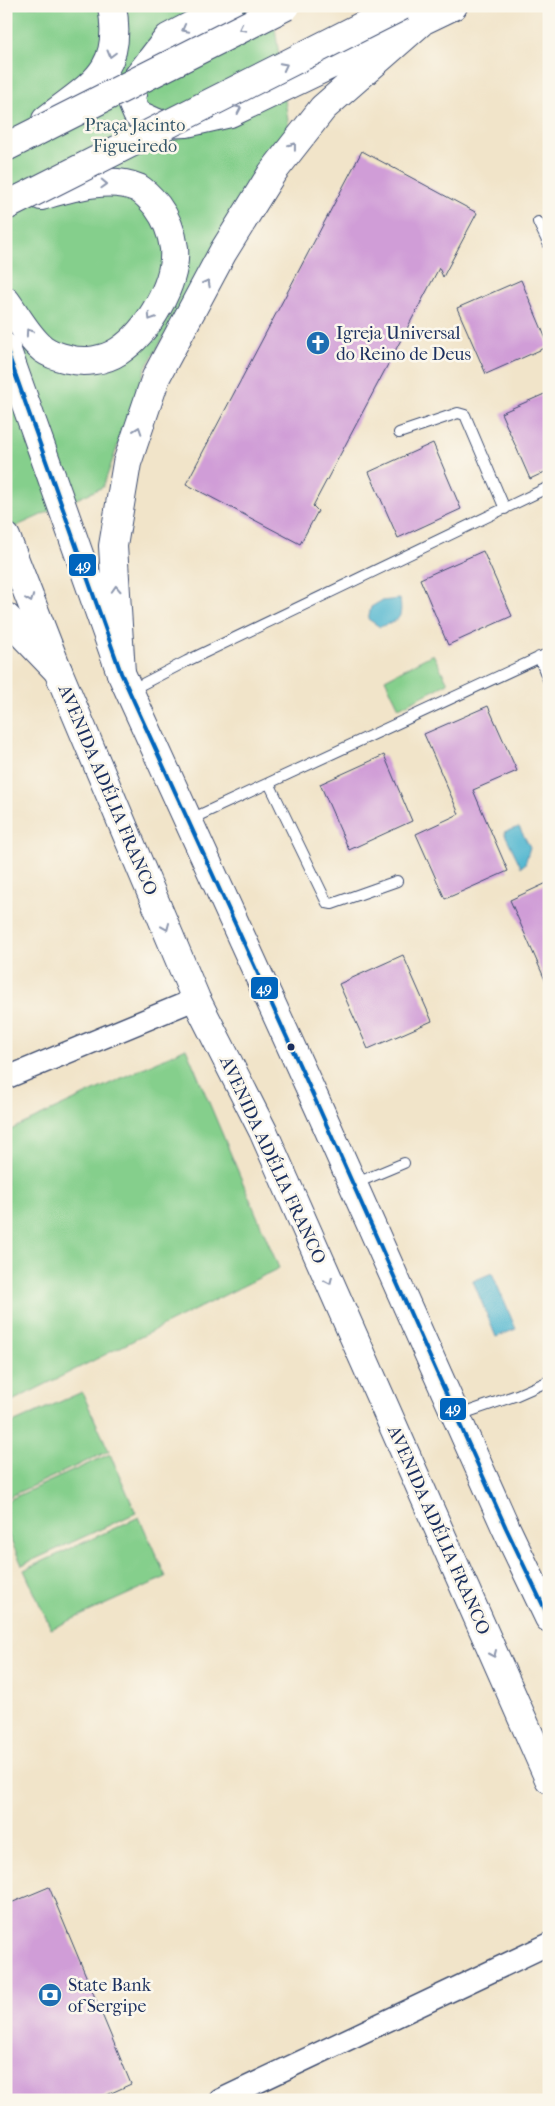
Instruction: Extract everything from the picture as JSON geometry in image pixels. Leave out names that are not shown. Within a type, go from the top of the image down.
[{"type":"main road","points":[[15,142],[97,81],[106,69],[111,57],[114,40],[115,21],[112,6]]},
{"type":"main road","points":[[228,6],[168,38],[134,82],[131,100],[137,114],[159,124],[186,123],[230,113],[411,15]]},
{"type":"main road","points":[[15,142],[286,6]]},
{"type":"main road","points":[[6,207],[411,15],[453,6]]},
{"type":"main road","points":[[125,682],[113,546],[127,463],[156,377],[223,252],[272,173],[322,108],[411,15]]},
{"type":"main road","points":[[6,207],[74,186],[97,183],[120,184],[138,188],[152,199],[161,212],[170,229],[174,249],[172,273],[162,297],[136,337],[118,352],[105,358],[91,361],[75,360],[58,356],[44,349],[34,340],[6,301]]},
{"type":"main road","points":[[6,348],[125,682],[549,1618]]},
{"type":"main road","name":"AVENIDA ADÉLIA FRANCO","points":[[6,537],[58,671],[196,999],[263,1131],[549,1779]]},
{"type":"main road","points":[[6,617],[58,671]]},
{"type":"street","points":[[6,1078],[196,999]]},
{"type":"street","points":[[220,2100],[549,1944]]},
{"type":"lane","points":[[538,222],[549,245]]},
{"type":"lane","points":[[399,433],[458,413],[465,416],[505,508]]},
{"type":"lane","points":[[125,682],[186,661],[549,487]]},
{"type":"lane","points":[[188,820],[544,655],[549,682]]},
{"type":"lane","points":[[269,783],[327,903],[332,904],[396,881]]},
{"type":"lane","points":[[353,1185],[404,1163]]},
{"type":"lane","points":[[456,1416],[517,1395],[549,1381]]},
{"type":"green space","name":"Praça Jacinto Figueiredo","points":[[6,6],[272,6],[289,128],[146,367],[103,487],[6,531]]},
{"type":"green space","points":[[433,654],[448,683],[399,708],[385,679]]},
{"type":"green space","points":[[186,1048],[279,1268],[6,1404],[6,1132]]},
{"type":"green space","points":[[82,1392],[109,1451],[6,1498],[6,1426]]},
{"type":"green space","points":[[110,1454],[136,1513],[22,1565],[6,1530],[6,1501]]},
{"type":"green space","points":[[139,1517],[166,1577],[51,1629],[24,1570]]},
{"type":"water","points":[[400,599],[401,612],[395,621],[380,627],[368,619],[371,607],[381,601]]},
{"type":"water","points":[[519,827],[530,847],[525,864],[521,867],[504,832]]},
{"type":"water","points":[[492,1273],[516,1329],[496,1337],[473,1281]]},
{"type":"building","points":[[362,151],[477,213],[443,277],[439,268],[313,506],[318,511],[300,544],[186,484]]},
{"type":"building","points":[[521,280],[549,346],[486,374],[457,308]]},
{"type":"building","points":[[549,392],[549,470],[530,479],[501,413]]},
{"type":"building","points":[[433,443],[461,509],[398,538],[369,472]]},
{"type":"building","points":[[483,551],[512,616],[448,645],[420,579]]},
{"type":"building","points":[[488,706],[517,771],[473,790],[508,871],[445,899],[416,834],[459,814],[424,734]]},
{"type":"building","points":[[384,755],[412,821],[349,850],[320,784]]},
{"type":"building","points":[[549,882],[549,989],[510,900]]},
{"type":"building","points":[[403,955],[432,1021],[368,1049],[339,984]]},
{"type":"building","name":"State Bank of Sergipe","points":[[49,1887],[131,2084],[96,2100],[6,2100],[6,1905]]},
{"type":"transit line","name":"49","points":[[6,348],[121,673],[319,1108],[506,1528],[549,1618]]},
{"type":"place","name":"Igreja Universal do Reino de Deus","points":[[318,343]]},
{"type":"place","name":"State Bank of Sergipe","points":[[50,1995]]}]
